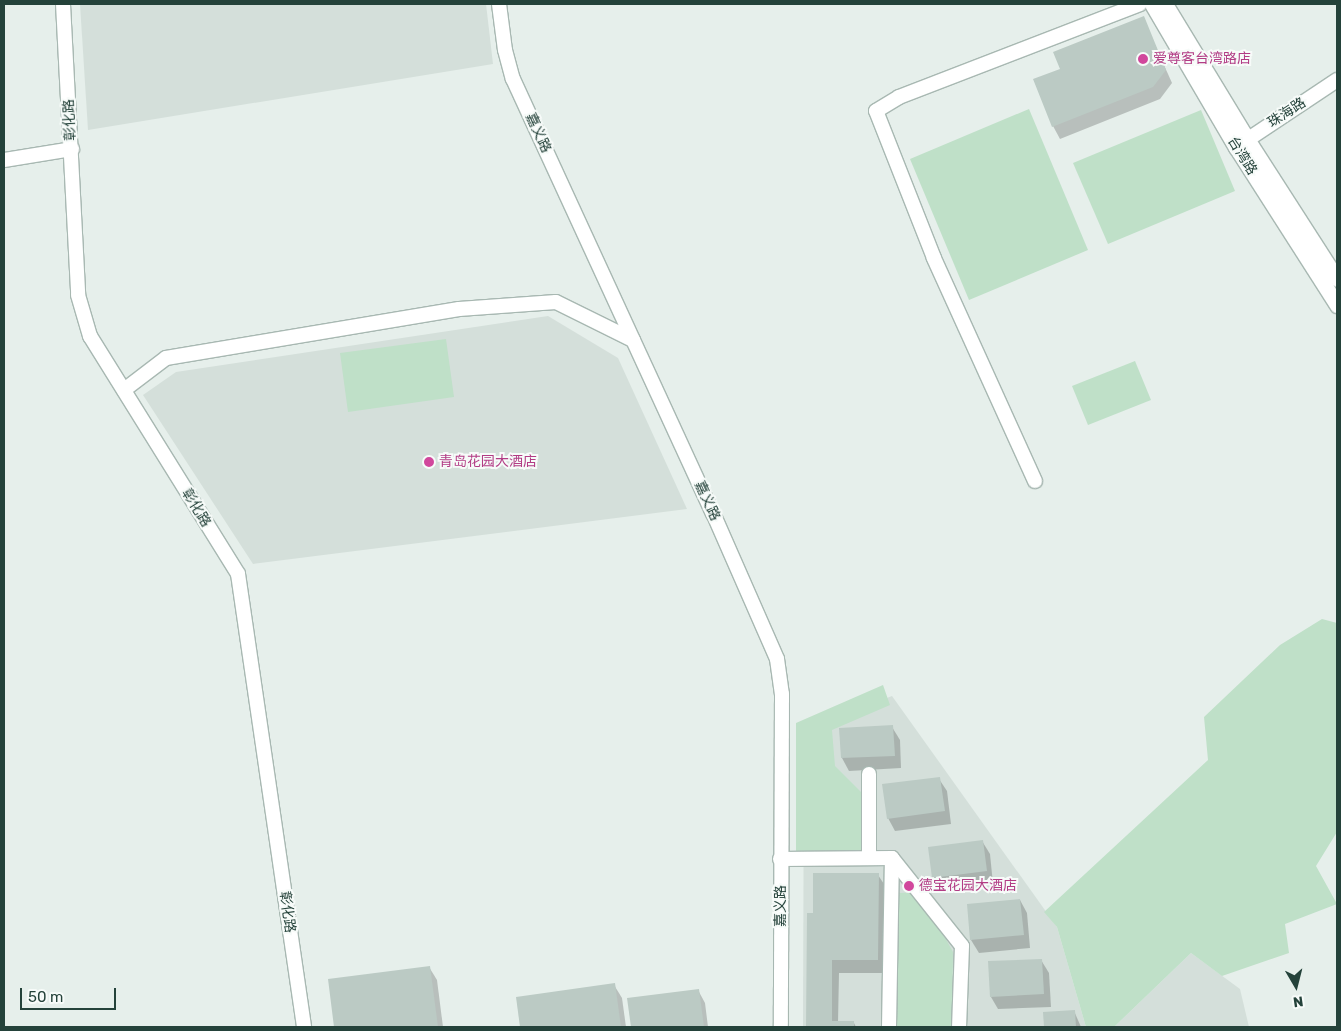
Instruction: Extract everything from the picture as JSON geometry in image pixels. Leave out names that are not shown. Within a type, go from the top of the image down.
[{"type":"street","name":"彰化路","points":[[63,4],[72,149],[78,296],[90,336],[238,574],[304,1027]]},
{"type":"street","name":"嘉义路","points":[[499,4],[505,50],[513,79],[777,659],[782,694],[780,859],[781,1027]]},
{"type":"street","points":[[1034,482],[934,258],[876,112],[899,97],[1140,4]]},
{"type":"street","name":"台湾路","points":[[1152,4],[1242,143],[1337,279]]},
{"type":"street","name":"台湾路","points":[[1166,4],[1242,143],[1337,305]]},
{"type":"street","name":"珠海路","points":[[1242,143],[1337,80]]},
{"type":"street","points":[[4,160],[72,149]]},
{"type":"street","points":[[124,390],[166,358],[459,309],[556,302],[633,340]]},
{"type":"street","points":[[869,774],[869,858]]},
{"type":"street","points":[[780,859],[892,858]]},
{"type":"street","points":[[889,1027],[892,858]]},
{"type":"street","points":[[892,858],[962,946],[959,1027]]},
{"type":"shaded area","points":[[80,4],[486,4],[493,64],[88,130]]},
{"type":"shaded area","points":[[548,316],[618,358],[687,509],[253,564],[143,395],[176,372]]},
{"type":"shaded area","points":[[892,696],[1057,927],[1086,1027],[803,1027],[804,730]]},
{"type":"shaded area","points":[[1191,953],[1240,989],[1249,1027],[1114,1027]]},
{"type":"green space","points":[[1029,109],[1088,250],[969,300],[910,159]]},
{"type":"green space","points":[[1201,110],[1235,191],[1108,244],[1073,163]]},
{"type":"green space","points":[[446,339],[454,397],[348,412],[340,353]]},
{"type":"green space","points":[[1135,361],[1151,400],[1088,425],[1072,386]]},
{"type":"green space","points":[[1322,619],[1337,623],[1337,832],[1316,866],[1337,904],[1285,924],[1289,953],[1222,976],[1191,953],[1114,1027],[1086,1027],[1057,927],[1044,912],[1208,760],[1204,717],[1280,645]]},
{"type":"green space","points":[[883,685],[890,705],[832,730],[835,766],[861,792],[862,851],[796,852],[796,723]]},
{"type":"green space","points":[[920,892],[953,952],[952,1027],[896,1027],[899,893]]},
{"type":"building","points":[[1144,16],[1166,70],[1153,87],[1052,127],[1033,79],[1060,69],[1053,52]]},
{"type":"building","points":[[893,725],[895,756],[841,758],[839,728]]},
{"type":"building","points":[[940,777],[945,811],[887,819],[882,784]]},
{"type":"building","points":[[983,840],[987,871],[932,878],[928,847]]},
{"type":"building","points":[[813,873],[879,873],[878,960],[832,960],[832,1021],[854,1021],[854,1027],[806,1027],[807,913],[813,913]]},
{"type":"building","points":[[1020,899],[1024,935],[970,940],[967,904]]},
{"type":"building","points":[[1042,959],[1044,994],[990,997],[988,961]]},
{"type":"building","points":[[430,966],[438,1027],[334,1027],[328,979]]},
{"type":"building","points":[[615,983],[621,1027],[520,1027],[516,997]]},
{"type":"building","points":[[699,989],[704,1027],[631,1027],[627,998]]},
{"type":"building","points":[[1075,1010],[1076,1027],[1044,1027],[1043,1012]]},
{"type":"place","name":"爱尊客台湾路店","points":[[1143,59]]},
{"type":"place","name":"青岛花园大酒店","points":[[429,462]]},
{"type":"place","name":"德宝花园大酒店","points":[[909,886]]}]
